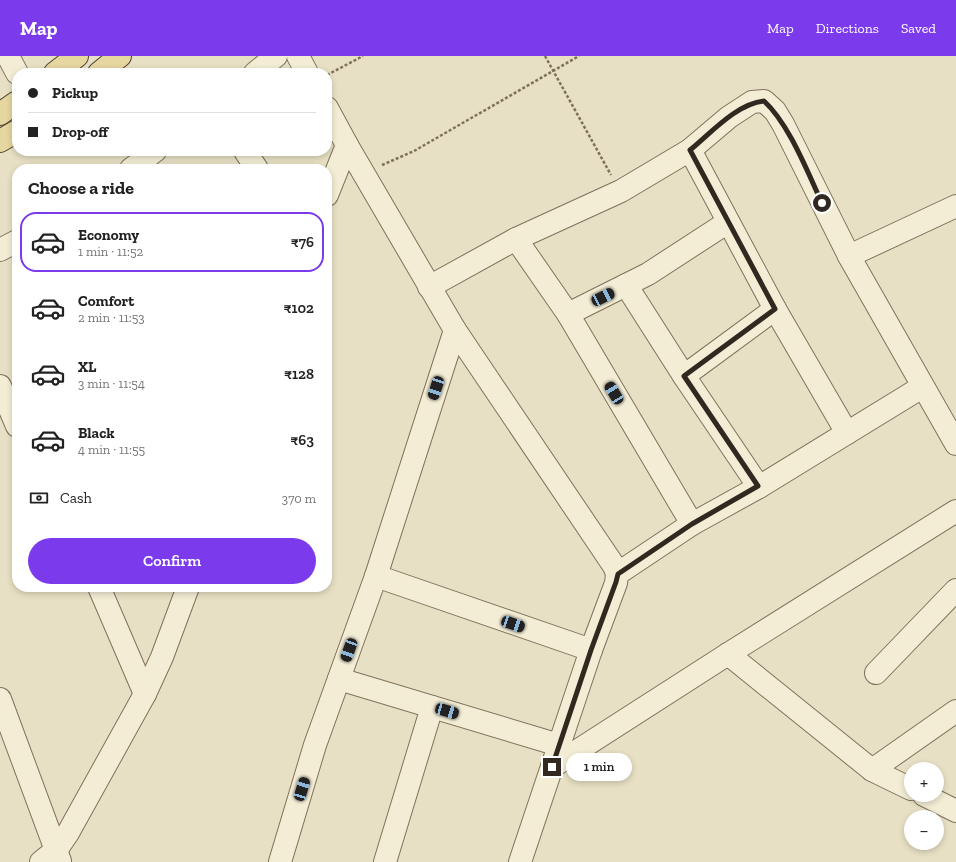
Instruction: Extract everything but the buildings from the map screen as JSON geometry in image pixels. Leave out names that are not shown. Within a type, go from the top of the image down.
[{"type":"main road","points":[[61,68],[77,56]]},
{"type":"main road","points":[[105,68],[120,56]]},
{"type":"main road","points":[[0,114],[12,106]]},
{"type":"street","points":[[8,56],[14,68]]},
{"type":"street","points":[[261,68],[276,56]]},
{"type":"street","points":[[298,56],[304,68]]},
{"type":"street","points":[[429,286],[516,239],[621,191],[690,150],[735,113],[752,102],[764,101],[775,110],[783,124],[849,256],[922,387],[956,444]]},
{"type":"street","points":[[332,117],[363,174],[455,330],[618,574],[520,862]]},
{"type":"street","points":[[332,182],[347,145]]},
{"type":"street","points":[[690,150],[775,309],[847,433]]},
{"type":"street","points":[[849,256],[956,206]]},
{"type":"street","points":[[568,314],[648,274],[728,222]]},
{"type":"street","points":[[516,239],[568,314],[692,524]]},
{"type":"street","points":[[0,250],[12,244]]},
{"type":"street","points":[[626,285],[684,376],[758,486]]},
{"type":"street","points":[[684,376],[775,309]]},
{"type":"street","points":[[280,862],[315,745],[376,576],[455,330]]},
{"type":"street","points":[[0,386],[12,424]]},
{"type":"street","points":[[618,574],[692,524],[922,387]]},
{"type":"street","points":[[552,767],[728,654],[956,511]]},
{"type":"street","points":[[376,576],[591,650]]},
{"type":"street","points":[[876,673],[956,590]]},
{"type":"street","points":[[101,592],[145,694]]},
{"type":"street","points":[[53,858],[145,694],[162,657],[181,593]]},
{"type":"street","points":[[728,654],[872,770],[904,786]]},
{"type":"street","points":[[339,679],[559,745]]},
{"type":"street","points":[[0,699],[53,858]]},
{"type":"street","points":[[385,862],[432,707]]},
{"type":"street","points":[[872,770],[956,711]]},
{"type":"street","points":[[938,802],[956,811]]},
{"type":"path","points":[[332,72],[363,56]]},
{"type":"path","points":[[545,56],[604,166],[621,191]]},
{"type":"path","points":[[363,174],[414,151],[579,56]]},
{"type":"route","points":[[552,767],[618,574],[692,524],[758,486],[684,376],[775,309],[690,150],[729,117],[752,102],[764,101],[775,110],[783,124],[822,203]]}]
